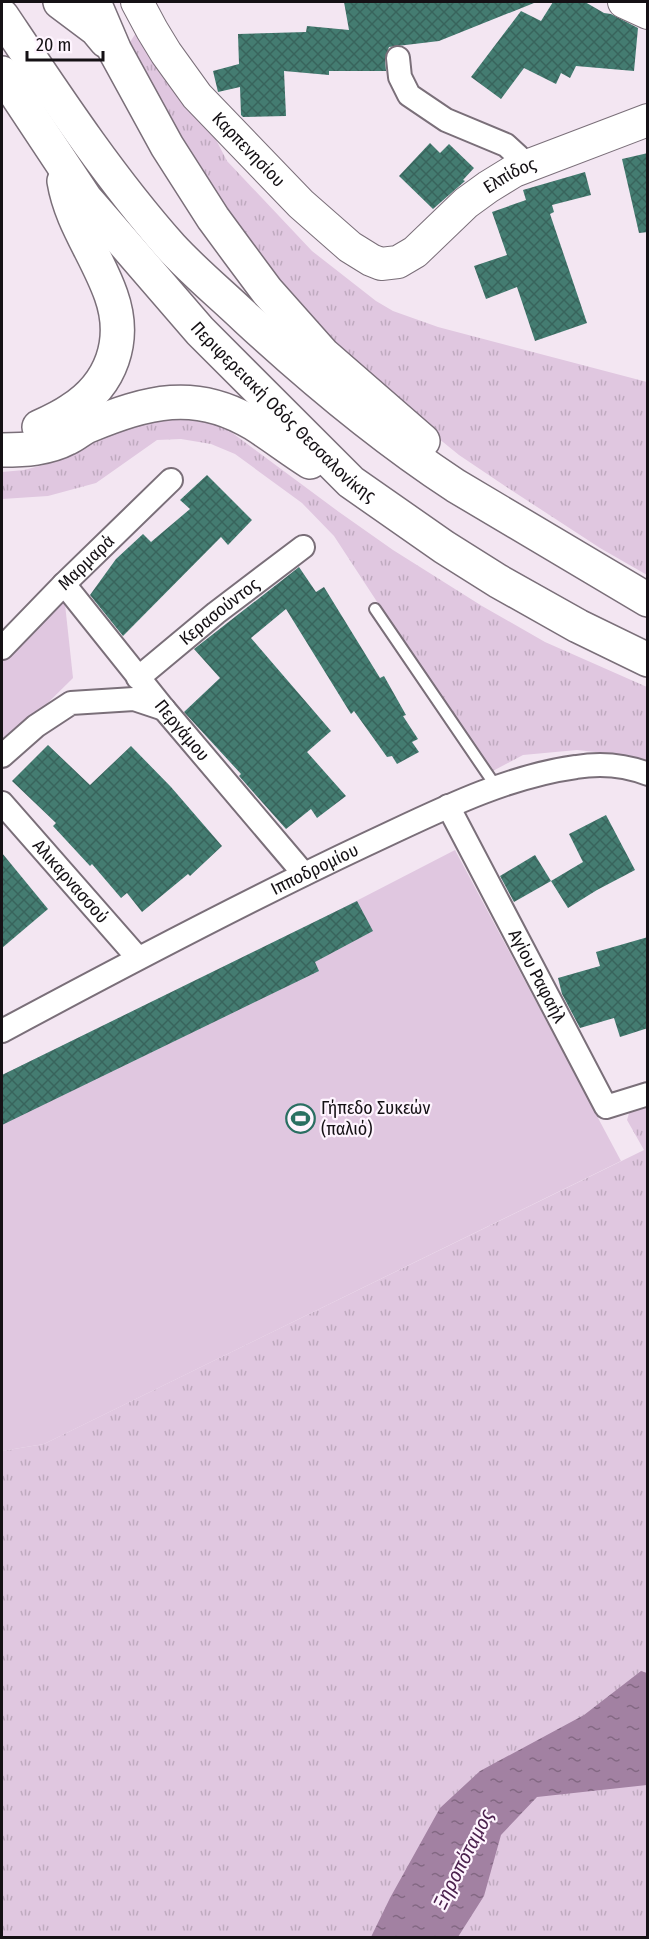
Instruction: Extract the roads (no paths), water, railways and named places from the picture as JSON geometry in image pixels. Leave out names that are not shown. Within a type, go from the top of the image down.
[{"type":"highway","points":[[60,2],[96,29],[115,51]]},
{"type":"highway","points":[[94,2],[115,51],[188,180],[267,291],[323,354],[496,510]]},
{"type":"highway","name":"Περιφερειακή Οδός Θεσσαλονίκης","points":[[2,16],[44,107],[60,161],[85,198],[200,331],[351,482],[444,547],[498,580],[578,626],[648,660]]},
{"type":"highway","name":"Περιφερειακή Οδός Θεσσαλονίκης","points":[[2,73],[44,107],[126,191],[188,264],[344,405],[425,466],[648,600]]},
{"type":"highway","points":[[2,446],[72,410],[85,400],[111,368],[116,352],[116,320],[111,295],[72,214],[60,161]]},
{"type":"highway","points":[[2,450],[29,450],[54,444],[86,427],[143,406],[169,402],[193,402],[210,405],[242,417],[309,462],[351,482]]},
{"type":"street","name":"Καρπενησίου","points":[[137,2],[166,53],[197,96],[280,183],[350,247],[381,264],[391,263]]},
{"type":"street","points":[[624,2],[648,13]]},
{"type":"street","points":[[398,58],[400,77],[409,95],[446,120],[506,145],[518,156],[524,168]]},
{"type":"street","name":"Ελπίδος","points":[[391,263],[407,258],[466,203],[488,186],[514,171],[648,120]]},
{"type":"street","name":"Μαρμαρά","points":[[2,648],[171,480]]},
{"type":"street","name":"Κερασούντος","points":[[138,678],[216,613],[303,547]]},
{"type":"street","name":"Περγάμου","points":[[64,584],[138,678],[304,874]]},
{"type":"street","points":[[2,756],[36,726],[71,703],[134,699],[164,709]]},
{"type":"street","name":"Ιπποδρομίου","points":[[2,1030],[304,874],[448,806],[527,778],[577,766],[618,766],[648,774]]},
{"type":"street","name":"Αλικαρνασσού","points":[[2,803],[138,958]]},
{"type":"street","name":"Αγίου Ραφαήλ","points":[[448,806],[606,1107],[648,1094]]},
{"type":"lane","points":[[375,609],[497,788]]},
{"type":"water","name":"Ξηροπόταμος","points":[[641,1671],[647,1673],[647,1785],[537,1797],[501,1835],[484,1896],[458,1937],[371,1937],[440,1808],[480,1771],[584,1715]]},
{"type":"place","name":"Γήπεδο Συκεών (παλιό)","points":[[300,1118]]}]
